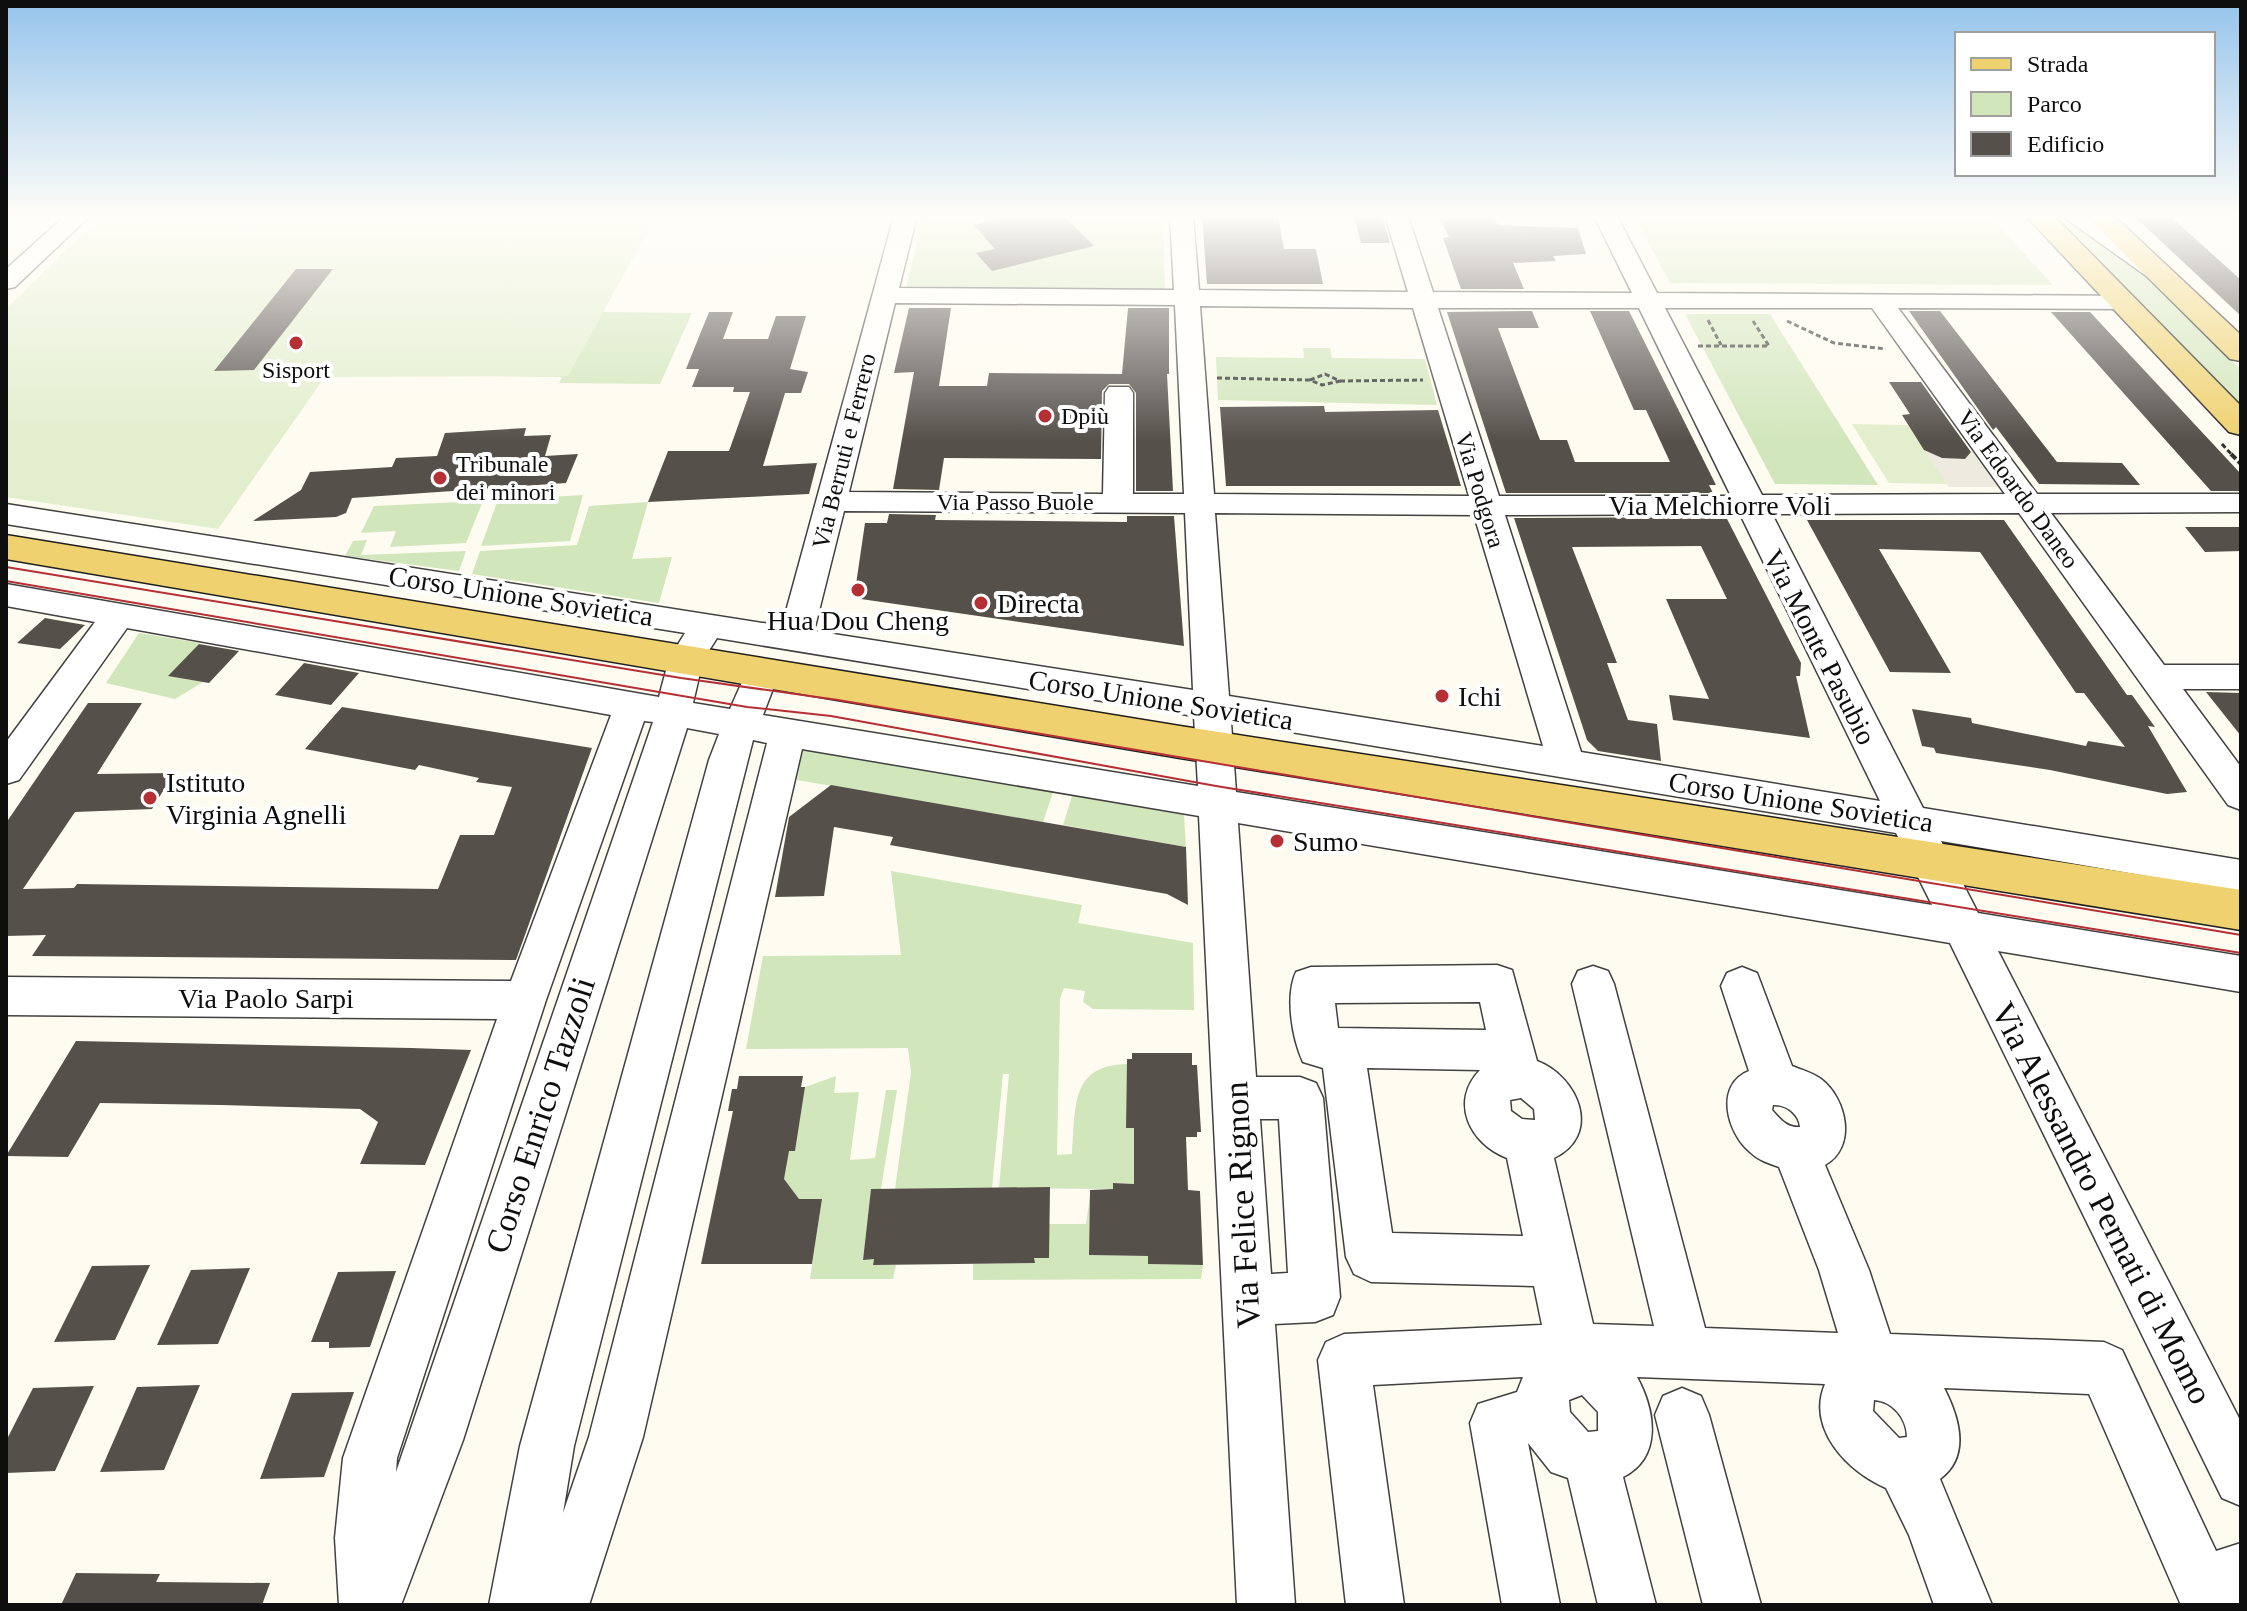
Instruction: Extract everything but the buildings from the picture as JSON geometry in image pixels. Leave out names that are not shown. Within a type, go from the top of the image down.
[{"type":"main road","points":[[2112,291],[2241,425]]},
{"type":"main road","points":[[2178,291],[2241,352]]},
{"type":"main road","name":"Corso Unione Sovietica","points":[[6,547],[85,543],[697,642],[762,673],[1212,728],[1931,861],[2241,910]]},
{"type":"street","name":"Via Berruti e Ferrero","points":[[795,640],[885,291]]},
{"type":"street","points":[[1187,291],[1212,728]]},
{"type":"street","name":"Via Podgora","points":[[1420,291],[1484,506],[1566,763]]},
{"type":"street","name":"Via Monte Pasubio","points":[[1644,291],[1748,505],[1931,861]]},
{"type":"street","points":[[884,295],[1187,299],[2122,301]]},
{"type":"street","name":"Via Edoardo Daneo","points":[[1880,302],[2241,795]]},
{"type":"street","points":[[1118,503],[1119,393]]},
{"type":"street","name":"Via Passo Buole","points":[[831,501],[1199,504]]},
{"type":"street","name":"Via Melchiorre Voli","points":[[1199,504],[2241,503]]},
{"type":"street","name":"Corso Unione Sovietica","points":[[6,514],[85,543]]},
{"type":"street","points":[[6,595],[1218,806],[2241,974]]},
{"type":"street","points":[[6,770],[119,614]]},
{"type":"street","name":"Corso Unione Sovietica","points":[[697,642],[795,640],[1212,728],[1566,763],[2241,876]]},
{"type":"street","name":"Corso Enrico Tazzoli","points":[[370,1605],[363,1538],[370,1458],[525,1000],[652,709],[697,642]]},
{"type":"street","points":[[518,1605],[547,1446],[727,760],[762,673]]},
{"type":"street","points":[[2153,677],[2241,677]]},
{"type":"street","name":"Corso Enrico Tazzoli","points":[[370,1605],[436,1440],[652,709]]},
{"type":"street","name":"Corso Unione Sovietica","points":[[1212,728],[1218,806]]},
{"type":"street","points":[[560,1605],[616,1437],[788,733]]},
{"type":"street","name":"Via Felice Rignon","points":[[1218,806],[1266,1605]]},
{"type":"street","name":"Corso Unione Sovietica","points":[[1931,861],[1964,927]]},
{"type":"street","name":"Via Alessandro Pernati di Momo","points":[[1964,927],[2241,1479]]},
{"type":"street","points":[[1515,1063],[1497,983],[1311,985],[1319,1048],[1342,1047],[1515,1063],[1545,1088],[1559,1112],[1559,1126],[1552,1136],[1527,1144],[1556,1262],[1575,1358],[1609,1383],[1627,1416],[1626,1434],[1619,1448],[1606,1457],[1590,1459],[1574,1454],[1559,1444],[1542,1413],[1542,1394],[1549,1379],[1575,1358]]},
{"type":"street","points":[[1593,984],[1686,1353]]},
{"type":"street","points":[[1742,986],[1776,1083],[1762,1084],[1752,1091],[1748,1102],[1750,1116],[1767,1139],[1795,1150],[1844,1270],[1875,1366]]},
{"type":"street","name":"Via Paolo Sarpi","points":[[6,996],[525,1000]]},
{"type":"street","points":[[1342,1047],[1371,1257],[1556,1262]]},
{"type":"street","points":[[1236,1098],[1300,1098],[1315,1297],[1248,1300]]},
{"type":"street","points":[[1375,1605],[1344,1360],[1575,1358],[1686,1353],[1875,1366],[2104,1368],[2211,1605]]},
{"type":"street","points":[[1875,1366],[1850,1385],[1845,1400],[1848,1418],[1856,1435],[1870,1449],[1905,1467],[1933,1524],[1963,1605]]},
{"type":"street","points":[[1531,1605],[1497,1423],[1542,1413]]},
{"type":"street","points":[[1682,1415],[1732,1605]]},
{"type":"street","points":[[1590,1459],[1613,1539],[1627,1605]]},
{"type":"street","points":[[2241,1572],[2234,1572],[2241,1585]]},
{"type":"path","points":[[1721,346],[1707,320],[1722,320]]},
{"type":"path","points":[[1774,320],[1786,320],[1815,339],[1836,346],[1915,350]]},
{"type":"path","points":[[1671,346],[1769,346],[1752,321],[1764,321]]},
{"type":"path","points":[[1310,380],[1325,374],[1340,381]]},
{"type":"path","points":[[1192,378],[1310,380],[1322,385],[1340,381],[1447,380]]},
{"type":"green space","name":"Sisport","points":[[24,291],[615,291],[568,376],[325,377],[218,529],[6,497],[6,309]]},
{"type":"green space","points":[[2126,291],[2161,291],[2241,370],[2241,407]]},
{"type":"green space","points":[[598,312],[692,313],[660,384],[559,383],[562,377],[327,374]]},
{"type":"green space","points":[[1685,314],[1770,314],[1878,485],[1775,484]]},
{"type":"green space","points":[[1303,348],[1330,348],[1332,358],[1425,359],[1437,405],[1218,400],[1216,357],[1304,358]]},
{"type":"green space","points":[[1852,424],[1908,425],[1947,484],[1889,483]]},
{"type":"green space","points":[[583,495],[570,541],[481,546],[498,500]]},
{"type":"green space","points":[[483,501],[466,543],[390,547],[396,531],[361,533],[374,506]]},
{"type":"green space","points":[[648,502],[632,559],[672,557],[659,603],[472,574],[480,551],[577,545],[589,506]]},
{"type":"green space","points":[[367,540],[361,555],[466,551],[459,571],[345,556],[353,541]]},
{"type":"green space","points":[[139,633],[200,643],[170,676],[203,682],[175,699],[106,683]]},
{"type":"green space","points":[[803,749],[1053,792],[1043,822],[797,780]]},
{"type":"green space","points":[[1072,796],[1184,815],[1186,847],[1063,825]]},
{"type":"green space","points":[[891,871],[1082,905],[1078,923],[1193,943],[1194,1010],[1093,1009],[1083,1002],[1085,991],[1064,988],[1060,999],[1057,1155],[1072,1154],[1076,1106],[1085,1081],[1094,1072],[1108,1066],[1127,1064],[1126,1128],[1134,1128],[1134,1184],[1114,1183],[1113,1189],[999,1188],[1009,1074],[1003,1074],[992,1188],[895,1189],[911,1072],[908,1048],[746,1049],[763,956],[901,955]]},
{"type":"green space","points":[[836,1076],[834,1093],[859,1092],[850,1160],[875,1158],[886,1090],[897,1090],[881,1189],[871,1190],[863,1259],[874,1259],[873,1265],[896,1265],[893,1279],[810,1279],[822,1199],[766,1199],[789,1151],[795,1150],[805,1087]]},
{"type":"green space","points":[[1090,1196],[1089,1255],[1148,1256],[1148,1264],[1203,1265],[1201,1279],[973,1280],[973,1264],[1034,1263],[1034,1258],[1048,1258],[1049,1224],[1086,1224]]},
{"type":"shaded area","points":[[1974,449],[2001,487],[1949,487],[1924,450],[1942,458],[1965,459]]},
{"type":"tram line","points":[[6,567],[681,678],[838,700],[2241,935]]},
{"type":"tram line","points":[[6,581],[747,707],[831,716],[1216,786],[2241,953]]},
{"type":"place","name":"Sisport","points":[[296,343]]},
{"type":"place","name":"Dpiù","points":[[1045,416]]},
{"type":"place","name":"Tribunale dei minori","points":[[440,478]]},
{"type":"place","name":"Hua Dou Cheng","points":[[858,590]]},
{"type":"place","name":"Directa","points":[[981,603]]},
{"type":"place","name":"Ichi","points":[[1442,696]]},
{"type":"place","name":"Istituto Virginia Agnelli","points":[[150,798]]},
{"type":"place","name":"Sumo","points":[[1277,841]]}]
